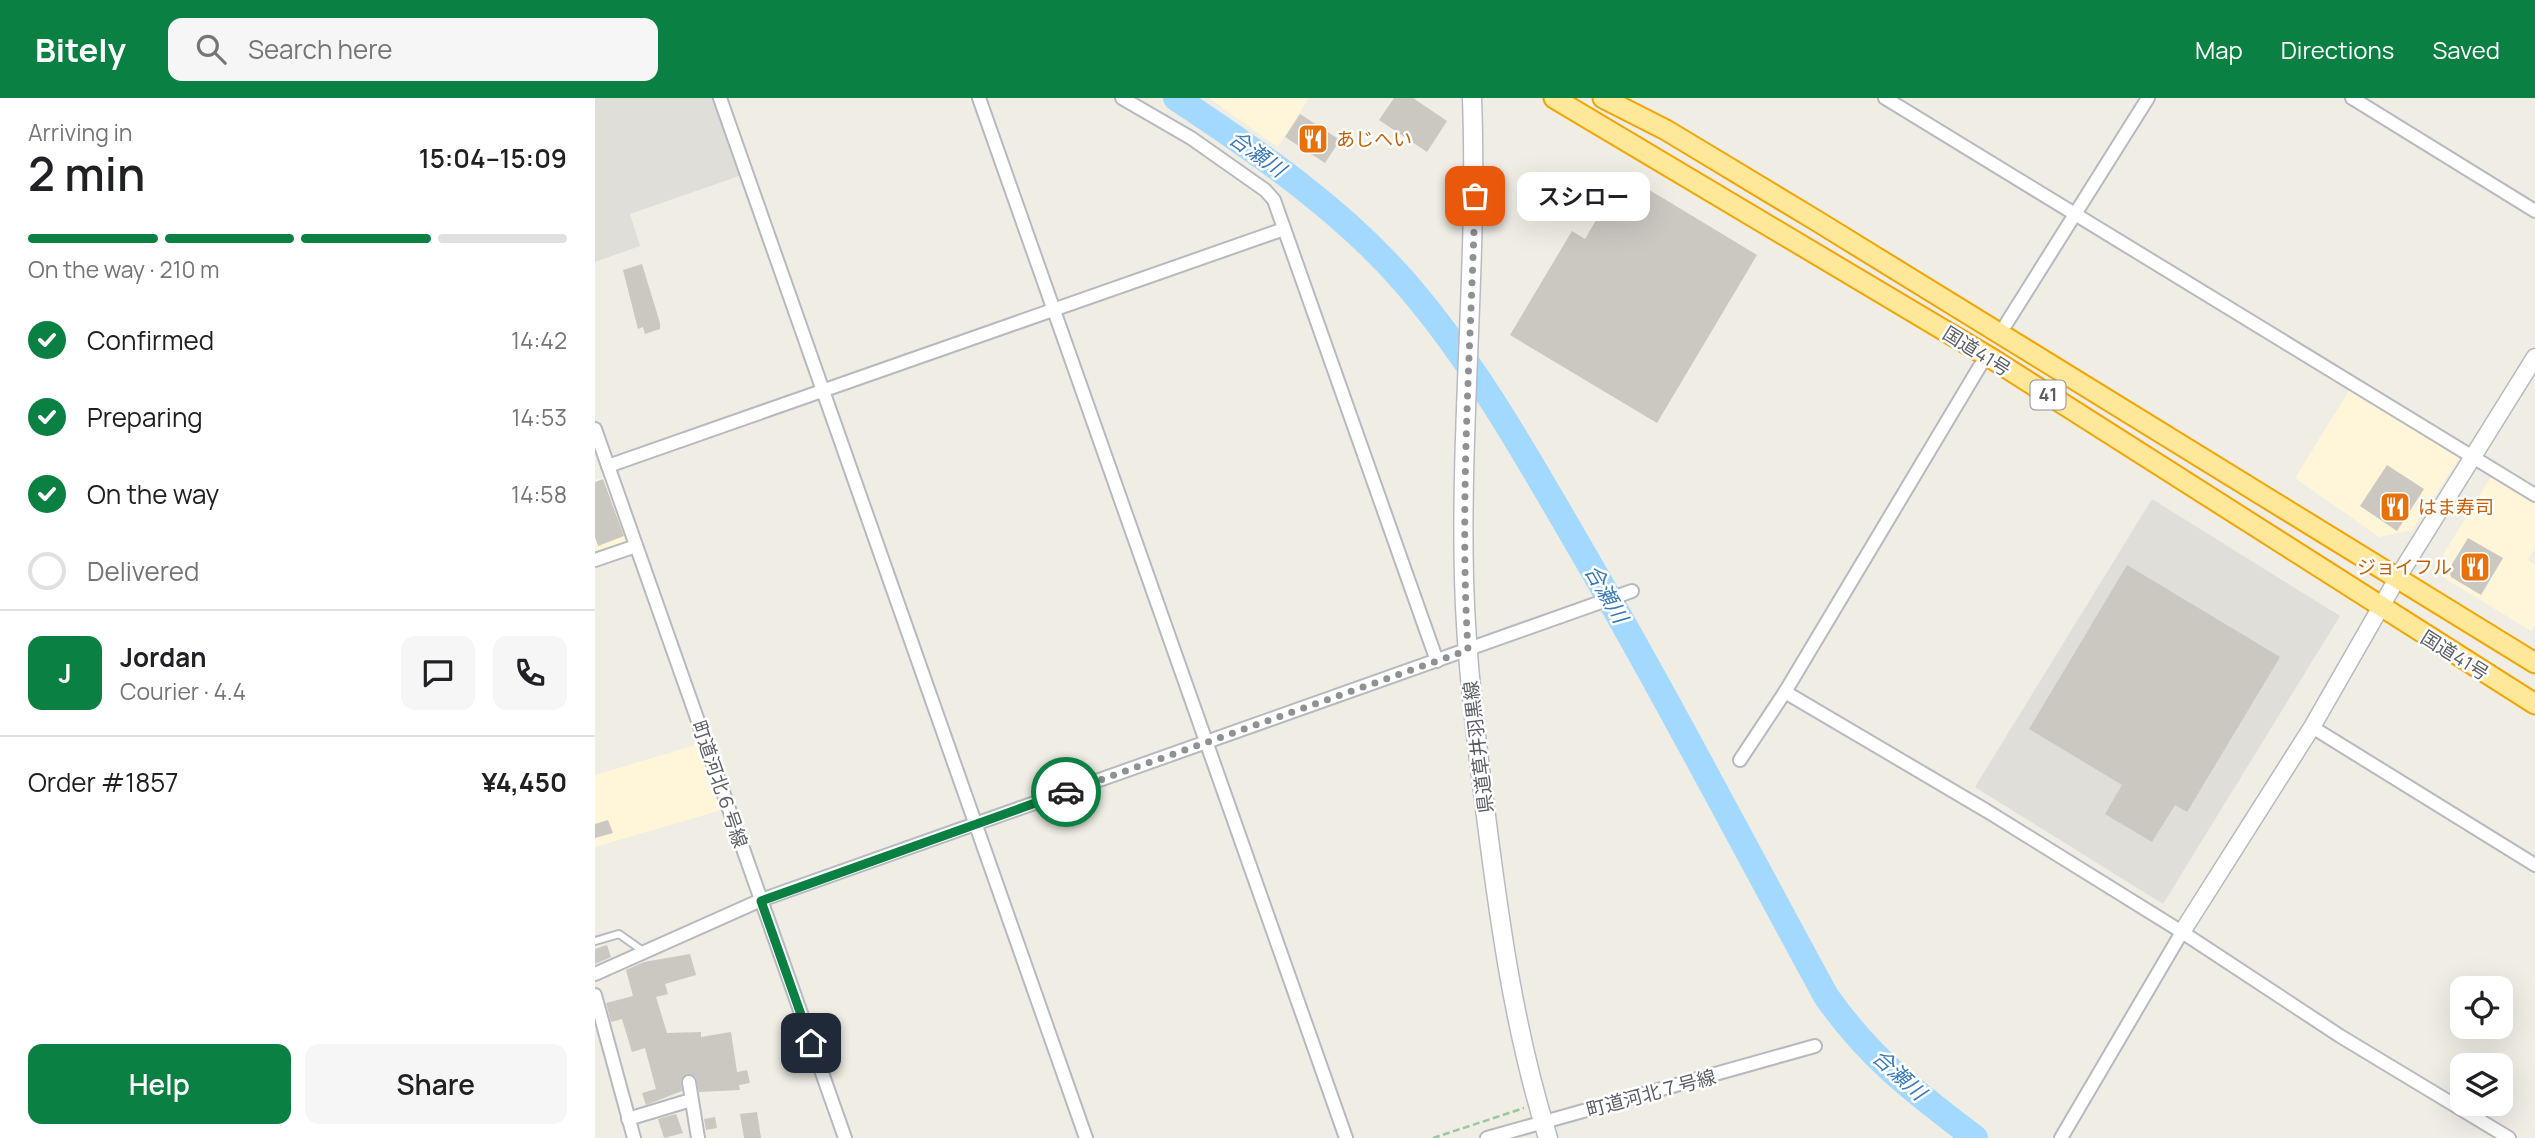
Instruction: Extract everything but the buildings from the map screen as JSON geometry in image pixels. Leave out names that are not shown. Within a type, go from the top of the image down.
[{"type":"highway","name":"国道41号","points":[[1554,98],[1994,360],[2380,608],[2535,704]]},
{"type":"highway","name":"国道41号","points":[[1613,100],[1678,137],[2535,663]]},
{"type":"main road","name":"県道草井羽黒線","points":[[1472,98],[1475,196],[1465,395],[1464,580],[1468,650],[1501,933],[1514,1009],[1543,1121]]},
{"type":"street","points":[[720,98],[1086,1138]]},
{"type":"street","points":[[979,98],[1056,309],[1346,1138]]},
{"type":"street","points":[[1122,98],[1191,138],[1265,190],[1274,200],[1437,662]]},
{"type":"street","points":[[1885,98],[2535,495]]},
{"type":"street","points":[[2006,324],[2148,98]]},
{"type":"street","points":[[2352,98],[2535,211]]},
{"type":"street","points":[[608,466],[1284,229]]},
{"type":"street","points":[[2061,1138],[2182,932],[2312,727],[2398,577],[2535,357]]},
{"type":"street","points":[[1740,760],[1785,692],[1980,366]]},
{"type":"street","name":"町道河北６号線","points":[[595,429],[845,1138]]},
{"type":"street","points":[[595,560],[636,546]]},
{"type":"street","points":[[595,974],[761,901],[1632,591]]},
{"type":"street","points":[[1785,692],[2182,932],[2340,1036],[2508,1138]]},
{"type":"street","points":[[2312,727],[2535,865]]},
{"type":"street","points":[[595,995],[634,1138]]},
{"type":"street","name":"町道河北７号線","points":[[1487,1138],[1688,1084],[1815,1046]]},
{"type":"street","points":[[689,1082],[698,1138]]},
{"type":"street","points":[[628,1119],[691,1100]]},
{"type":"lane","points":[[595,941],[619,934],[646,953]]},
{"type":"path","points":[[1433,1138],[1543,1121]]},
{"type":"shaded area","points":[[595,98],[714,98],[742,175],[630,214],[640,246],[595,262]]},
{"type":"shaded area","points":[[1209,98],[1309,98],[1278,147]]},
{"type":"shaded area","points":[[2353,384],[2462,454],[2412,530],[2379,537],[2295,478]]},
{"type":"shaded area","points":[[2493,473],[2535,498],[2535,547],[2528,560],[2535,565],[2535,624],[2531,631],[2446,579],[2443,555]]},
{"type":"shaded area","points":[[607,477],[628,536],[626,544],[595,555],[595,480]]},
{"type":"shaded area","points":[[2152,499],[2340,616],[2163,904],[1975,787]]},
{"type":"shaded area","points":[[702,743],[725,809],[595,847],[595,775]]},
{"type":"waterway","name":"合瀬川","points":[[1176,98],[1269,162],[1328,208],[1383,258],[1432,315],[1477,377],[1538,475],[1671,710],[1826,996],[1877,1056],[1913,1089],[1975,1138]]},
{"type":"way so far","points":[[1066,792],[1468,650],[1463,514],[1475,196]]},
{"type":"place","name":"あじへい","points":[[1313,139]]},
{"type":"place","name":"スシロー","points":[[1475,196]]},
{"type":"place","name":"はま寿司","points":[[2395,507]]},
{"type":"place","name":"ジョイフル","points":[[2475,567]]},
{"type":"route","points":[[811,1043],[761,901],[1066,792]]}]
